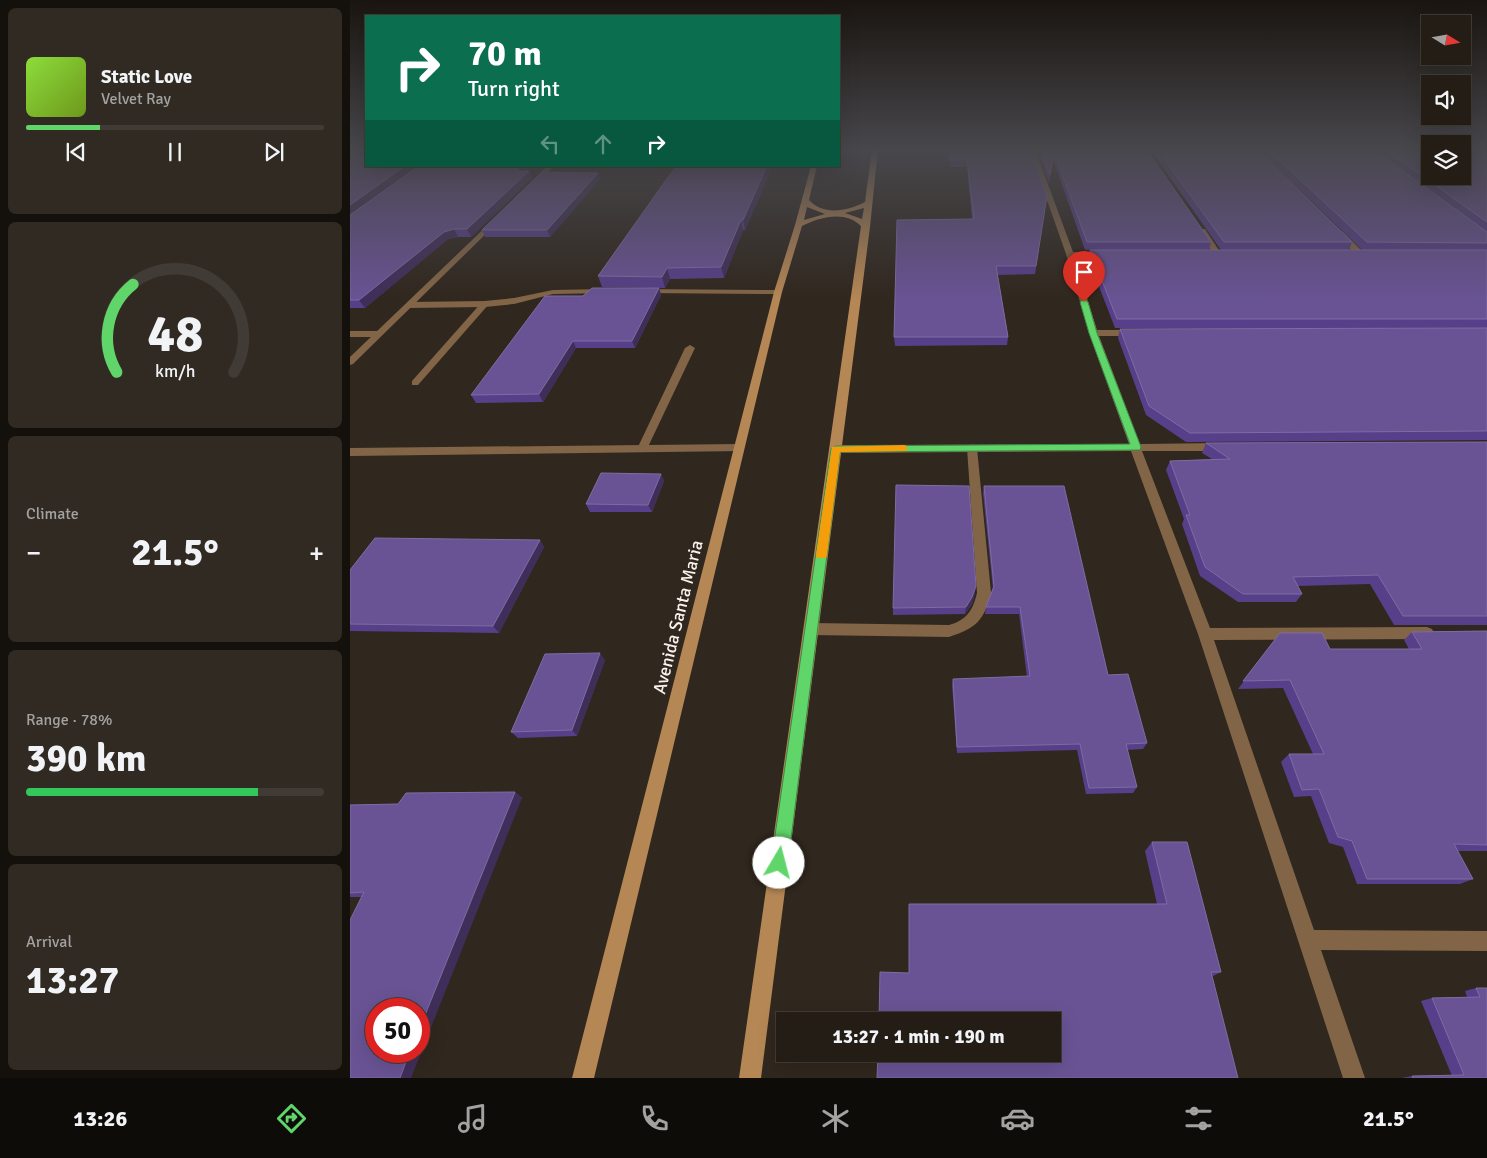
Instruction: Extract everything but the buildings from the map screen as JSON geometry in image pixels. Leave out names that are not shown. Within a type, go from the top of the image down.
[{"type":"main road","points":[[805,200],[814,208],[833,212],[855,210],[869,202]]},
{"type":"main road","name":"Avenida Santa Maria","points":[[584,1078],[778,292],[805,200]]},
{"type":"main road","points":[[750,1078],[869,202]]},
{"type":"main road","points":[[799,225],[815,217],[837,215],[857,219],[866,227]]},
{"type":"street","points":[[1050,199],[1070,254],[1093,333],[1205,634],[1354,1078]]},
{"type":"street","points":[[350,362],[502,215]]},
{"type":"street","points":[[1195,222],[1218,254]]},
{"type":"street","points":[[1334,228],[1360,254]]},
{"type":"street","points":[[1070,254],[1109,254]]},
{"type":"street","points":[[1208,254],[1228,254]]},
{"type":"street","points":[[1351,254],[1370,254]]},
{"type":"street","points":[[409,305],[485,304],[514,301],[553,292],[613,291]]},
{"type":"street","points":[[632,291],[778,292]]},
{"type":"street","points":[[415,383],[485,304]]},
{"type":"street","points":[[1093,333],[1142,333]]},
{"type":"street","points":[[350,334],[379,334]]},
{"type":"street","points":[[642,449],[690,348]]},
{"type":"street","points":[[836,449],[1234,447]]},
{"type":"street","points":[[350,452],[739,448]]},
{"type":"street","points":[[811,629],[949,631],[968,626],[980,612],[984,593],[972,448]]},
{"type":"street","points":[[1205,634],[1438,633]]},
{"type":"street","points":[[1307,940],[1487,941]]},
{"type":"slow traffic","points":[[821,555],[836,449],[904,448]]},
{"type":"route","points":[[779,863],[836,449],[1136,447],[1093,333],[1084,302]]}]
